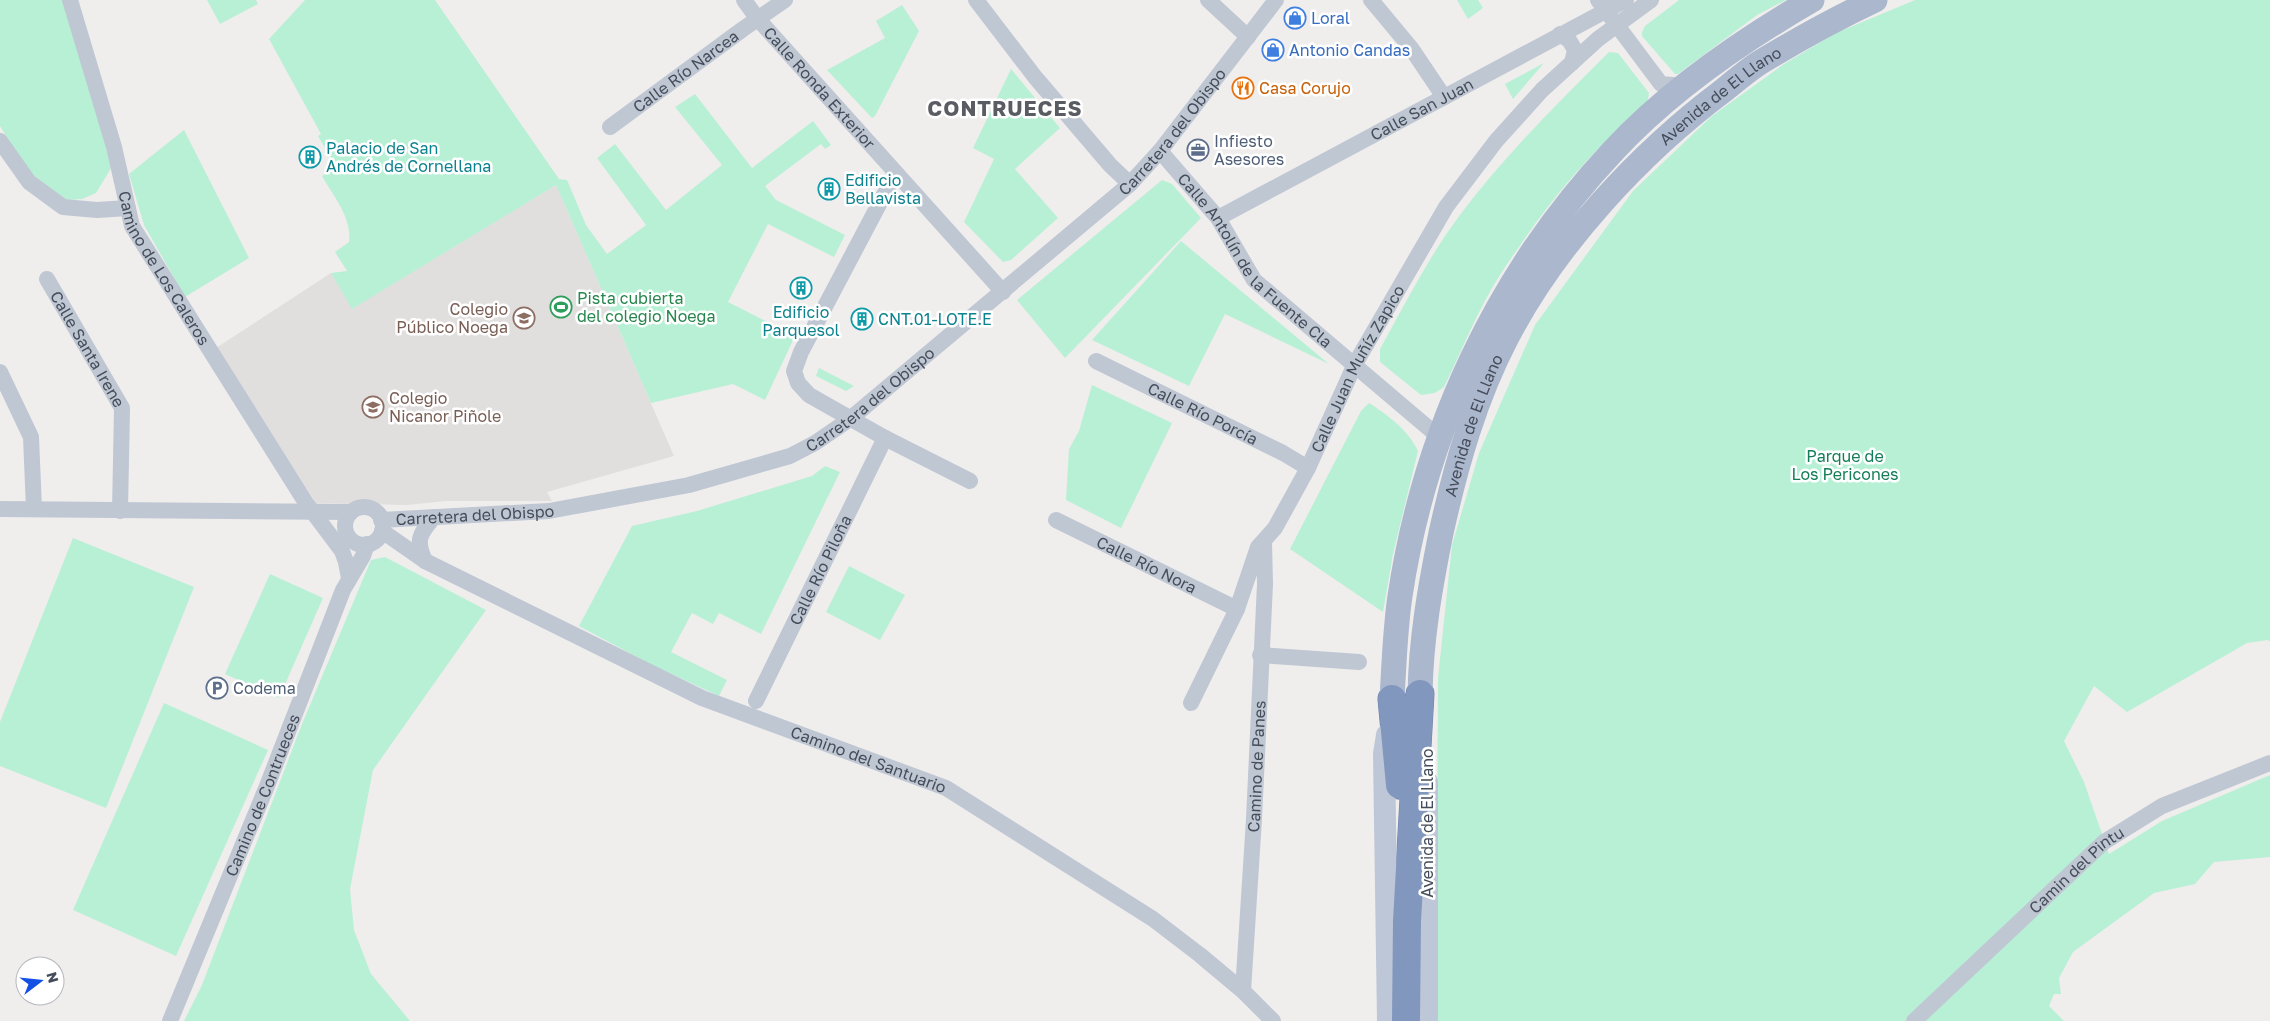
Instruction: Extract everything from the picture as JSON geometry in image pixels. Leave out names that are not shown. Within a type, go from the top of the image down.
[{"type":"highway","points":[[1406,1021],[1407,921],[1420,694]]},
{"type":"highway","points":[[1392,699],[1400,774],[1407,921]]},
{"type":"main road","name":"Avenida de El Llano","points":[[1388,1021],[1384,754],[1392,699],[1400,597],[1416,516],[1439,437],[1464,373],[1517,274],[1563,209],[1615,149],[1672,90],[1748,38],[1812,0]]},
{"type":"main road","name":"Avenida de El Llano","points":[[1427,1021],[1428,741],[1420,694],[1421,656],[1427,600],[1451,486],[1466,436],[1507,337],[1536,288],[1591,214],[1665,138],[1685,120],[1759,64],[1829,22],[1875,0]]},
{"type":"street","name":"Camino de Los Caleros","points":[[70,0],[114,147],[132,226],[312,513]]},
{"type":"street","name":"Calle Ronda Exterior","points":[[744,0],[757,18],[895,174],[1003,292]]},
{"type":"street","name":"Calle Río Narcea","points":[[610,127],[757,18],[786,0]]},
{"type":"street","points":[[976,0],[1035,77],[1110,165],[1130,184]]},
{"type":"street","points":[[1208,0],[1248,37]]},
{"type":"street","name":"Carretera del Obispo","points":[[382,526],[434,517],[549,511],[689,485],[790,456],[815,443],[850,419],[1130,184],[1160,151],[1276,0]]},
{"type":"street","points":[[1371,0],[1411,48],[1444,97]]},
{"type":"street","name":"Calle San Juan","points":[[1218,218],[1560,34],[1601,6],[1626,0]]},
{"type":"street","points":[[1615,26],[1651,0]]},
{"type":"street","points":[[1601,6],[1615,26],[1672,90],[1685,120]]},
{"type":"street","name":"Calle Juan Muñíz Zapico","points":[[1191,704],[1237,609],[1258,547],[1275,528],[1308,468],[1355,364],[1446,207],[1496,141],[1542,90],[1615,26]]},
{"type":"street","points":[[1560,34],[1569,40],[1575,50],[1572,63]]},
{"type":"street","points":[[0,141],[29,182],[63,208],[97,210],[128,208]]},
{"type":"street","name":"Calle Antolín de la Fuente Cla","points":[[1160,151],[1218,218],[1254,280],[1439,437]]},
{"type":"street","points":[[895,174],[801,352],[794,371],[798,383],[803,390],[884,438],[970,481]]},
{"type":"street","name":"Calle Santa Irene","points":[[47,279],[122,408],[120,511]]},
{"type":"street","name":"Calle Río Porcía","points":[[1096,361],[1283,453],[1308,468]]},
{"type":"street","points":[[0,372],[31,437],[34,509]]},
{"type":"street","name":"Calle Río Piloña","points":[[756,701],[884,438]]},
{"type":"street","points":[[0,509],[312,513],[351,512],[356,509],[368,508],[374,510],[382,526],[375,541],[367,544],[356,543],[347,534],[322,527]]},
{"type":"street","points":[[342,552],[347,534],[345,523],[351,512]]},
{"type":"street","points":[[312,513],[342,552],[349,578]]},
{"type":"street","points":[[426,561],[419,547],[421,533],[434,517]]},
{"type":"street","name":"Calle Río Nora","points":[[1056,520],[1237,609]]},
{"type":"street","name":"Camino del Santuario","points":[[382,526],[426,561],[702,698],[946,788],[1153,920],[1200,955],[1243,991],[1273,1021]]},
{"type":"street","name":"Camino de Panes","points":[[1243,991],[1254,818],[1260,655],[1265,584],[1263,540]]},
{"type":"street","name":"Camino de Contrueces","points":[[170,1021],[267,786],[349,578],[363,556],[367,544]]},
{"type":"street","points":[[1260,655],[1359,662]]},
{"type":"street","name":"Camin del Pintu","points":[[1914,1021],[2104,842],[2162,806],[2270,763]]},
{"type":"shaded area","points":[[556,185],[674,456],[547,492],[552,501],[446,501],[407,505],[316,503],[216,348],[331,273],[353,308]]},
{"type":"green space","points":[[0,0],[63,0],[99,117],[111,168],[96,193],[82,199],[66,200],[27,170],[0,126]]},
{"type":"green space","points":[[207,0],[256,0],[258,4],[220,24]]},
{"type":"green space","points":[[305,0],[435,0],[559,179],[567,180],[586,225],[607,254],[646,225],[597,158],[615,144],[666,210],[722,165],[675,107],[695,94],[752,168],[813,121],[831,145],[825,149],[821,144],[765,186],[776,200],[845,235],[834,257],[768,224],[728,302],[795,336],[765,400],[733,384],[651,403],[556,185],[352,309],[331,273],[347,271],[335,252],[349,242],[348,224],[345,215],[322,176],[336,167],[318,136],[321,134],[269,39]]},
{"type":"green space","points":[[1457,0],[1478,0],[1483,8],[1468,19]]},
{"type":"green space","points":[[1679,0],[1786,0],[1757,15],[1678,74],[1675,74],[1642,36],[1642,32],[1645,26]]},
{"type":"green space","name":"Parque de Los Pericones","points":[[1915,0],[2270,0],[2270,642],[2268,640],[2247,643],[2127,712],[2094,686],[2064,741],[2084,782],[2109,854],[2162,821],[2270,775],[2270,857],[2214,862],[2195,884],[2154,893],[2073,952],[2059,978],[2061,994],[2054,994],[2049,1006],[2064,1021],[1436,1021],[1438,678],[1452,545],[1479,453],[1535,325],[1633,191],[1712,116],[1784,64],[1836,33]]},
{"type":"green space","points":[[902,5],[919,31],[875,116],[872,118],[827,70],[885,38],[876,21]]},
{"type":"green space","points":[[1609,52],[1618,53],[1649,93],[1647,105],[1625,123],[1585,162],[1549,206],[1492,288],[1444,387],[1435,393],[1421,395],[1380,362],[1380,349],[1418,280],[1460,215],[1532,131]]},
{"type":"green space","points":[[1544,63],[1513,99],[1505,84]]},
{"type":"green space","points":[[1011,69],[1060,128],[1015,169],[1058,218],[1011,260],[1003,262],[964,222],[994,159],[973,148]]},
{"type":"green space","points":[[184,130],[249,258],[185,297],[144,225],[129,174]]},
{"type":"green space","points":[[1162,180],[1172,184],[1201,218],[1065,358],[1017,300]]},
{"type":"green space","points":[[1181,241],[1329,364],[1225,314],[1189,386],[1092,340]]},
{"type":"green space","points":[[819,368],[854,386],[846,391],[816,376]]},
{"type":"green space","points":[[1092,385],[1172,423],[1121,528],[1066,500],[1069,449],[1079,431]]},
{"type":"green space","points":[[1369,403],[1397,424],[1418,451],[1393,554],[1383,612],[1290,549],[1361,411]]},
{"type":"green space","points":[[825,466],[840,472],[761,634],[719,613],[713,624],[692,613],[671,652],[727,680],[719,696],[652,665],[579,626],[632,526],[697,511],[812,476]]},
{"type":"green space","points":[[73,538],[194,587],[106,808],[0,766],[0,722]]},
{"type":"green space","points":[[385,557],[486,610],[373,770],[350,889],[354,930],[371,974],[410,1021],[184,1021],[202,985],[302,724],[371,560]]},
{"type":"green space","points":[[849,566],[905,595],[880,640],[826,612]]},
{"type":"green space","points":[[270,574],[323,598],[279,698],[225,674]]},
{"type":"green space","points":[[164,703],[268,750],[176,956],[73,910]]},
{"type":"place","name":"Loral","points":[[1295,18]]},
{"type":"place","name":"Antonio Candas","points":[[1273,50]]},
{"type":"place","name":"Casa Corujo","points":[[1243,88]]},
{"type":"place","name":"Infiesto Asesores","points":[[1198,150]]},
{"type":"place","name":"Palacio de San Andrés de Cornellana","points":[[310,157]]},
{"type":"place","name":"Edificio Bellavista","points":[[829,189]]},
{"type":"place","name":"Edificio Parquesol","points":[[801,288]]},
{"type":"place","name":"Pista cubierta del colegio Noega","points":[[561,307]]},
{"type":"place","name":"Colegio Público Noega","points":[[524,318]]},
{"type":"place","name":"CNT.01-LOTE.E","points":[[862,319]]},
{"type":"place","name":"Colegio Nicanor Piñole","points":[[373,407]]},
{"type":"place","name":"Codema","points":[[217,688]]},
{"type":"district","name":"CONTRUECES","points":[[1005,109]]}]
